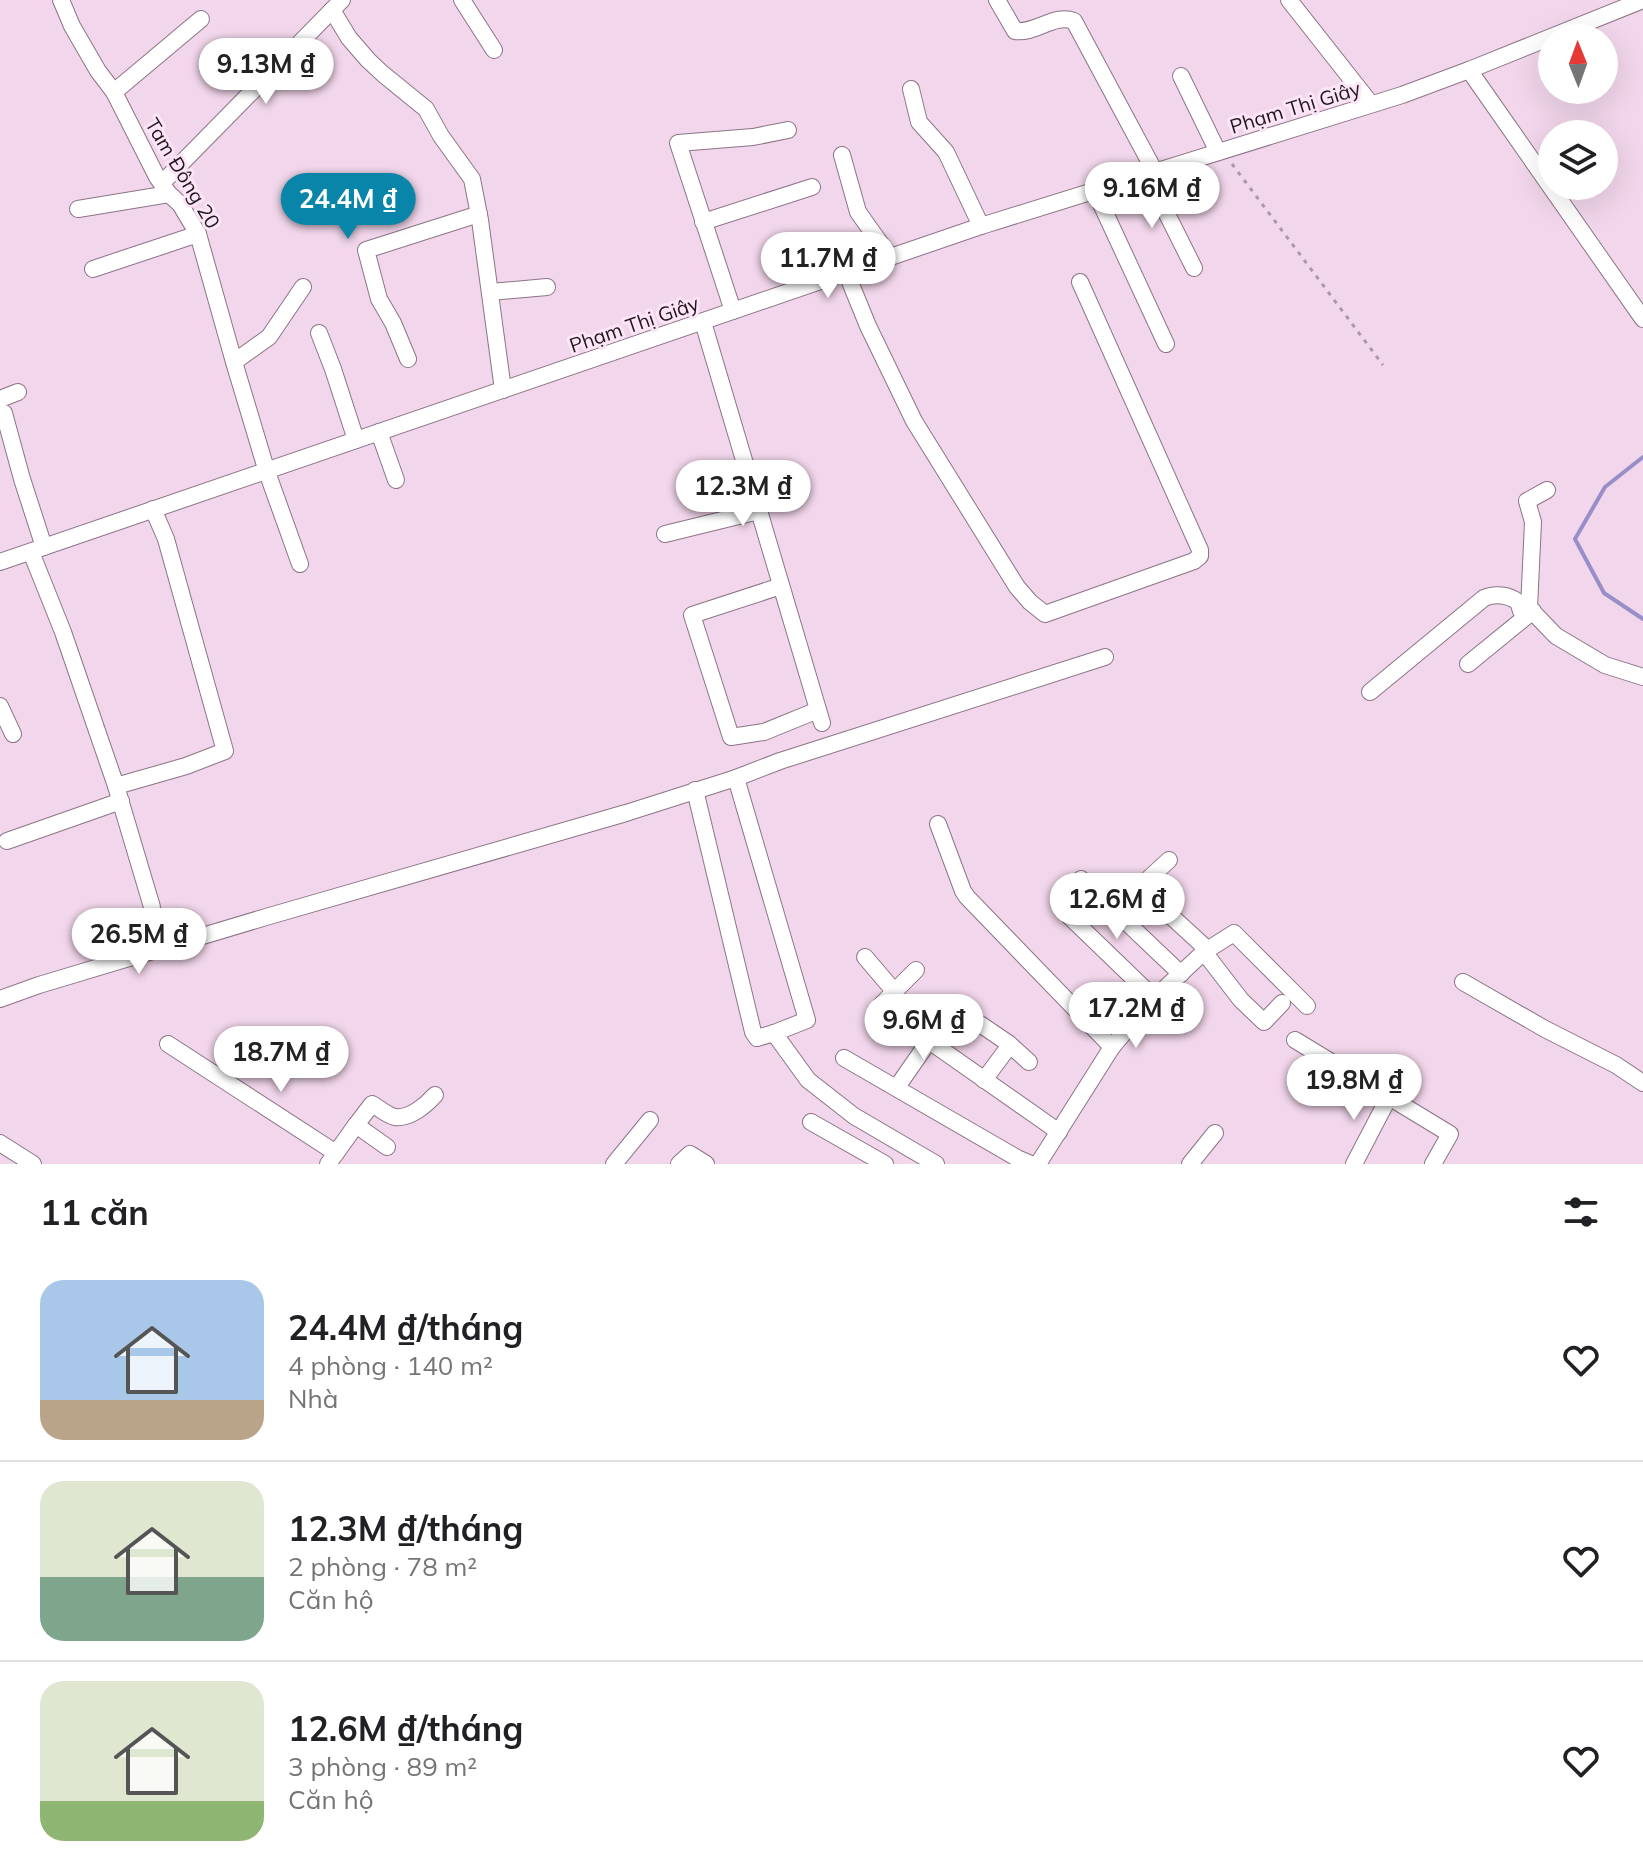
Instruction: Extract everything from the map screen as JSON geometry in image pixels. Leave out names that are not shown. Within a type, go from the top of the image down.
[{"type":"street","name":"Tam Đông 20","points":[[61,0],[72,26],[114,92],[142,150],[198,234],[267,472],[300,564]]},
{"type":"street","points":[[462,0],[494,50]]},
{"type":"street","points":[[997,0],[1015,31],[1023,32],[1064,17],[1074,21]]},
{"type":"street","points":[[1289,0],[1371,104]]},
{"type":"street","name":"Phạm Thị Giây","points":[[0,562],[981,226],[1371,104],[1469,70],[1643,0]]},
{"type":"street","points":[[78,209],[165,188],[337,5],[349,38],[383,74],[426,109],[472,179],[503,390]]},
{"type":"street","points":[[1066,5],[1151,173],[1194,268]]},
{"type":"street","points":[[114,92],[201,19]]},
{"type":"street","points":[[1469,70],[1643,319]]},
{"type":"street","points":[[1181,76],[1222,151]]},
{"type":"street","points":[[911,89],[919,122],[946,152],[981,226]]},
{"type":"street","points":[[733,311],[678,143],[753,137],[788,130]]},
{"type":"street","points":[[842,155],[858,212],[890,257]]},
{"type":"street","points":[[703,222],[812,187]]},
{"type":"street","points":[[1095,191],[1166,344]]},
{"type":"street","points":[[408,359],[379,299],[366,250],[479,214]]},
{"type":"street","points":[[93,269],[198,234]]},
{"type":"street","points":[[846,272],[868,326],[914,421],[1017,587],[1045,614],[1194,561],[1200,556],[1200,550],[1080,282]]},
{"type":"street","points":[[234,362],[269,337],[303,287]]},
{"type":"street","points":[[490,292],[547,287]]},
{"type":"street","points":[[703,322],[820,717],[731,737],[692,615],[781,586]]},
{"type":"street","points":[[319,333],[356,440]]},
{"type":"street","points":[[18,392],[2,406],[38,550],[119,794],[152,907]]},
{"type":"street","points":[[379,432],[396,480]]},
{"type":"street","points":[[1547,490],[1527,501],[1533,522],[1531,609],[1560,639],[1605,665],[1643,677]]},
{"type":"street","points":[[7,841],[225,751],[166,539],[153,509]]},
{"type":"street","points":[[665,534],[759,511]]},
{"type":"street","points":[[1370,692],[1484,598],[1490,595],[1507,596],[1518,602],[1521,611],[1531,609]]},
{"type":"street","points":[[1468,664],[1531,609]]},
{"type":"street","points":[[0,999],[626,813],[1105,657]]},
{"type":"street","points":[[0,706],[13,734]]},
{"type":"street","points":[[695,790],[753,1032],[757,1038],[807,1020],[736,778]]},
{"type":"street","points":[[938,824],[967,897],[1112,1047]]},
{"type":"street","points":[[1169,860],[1144,883],[1147,894],[1206,951],[1241,1000],[1264,1022],[1282,1003]]},
{"type":"street","points":[[1081,879],[1181,974]]},
{"type":"street","points":[[1069,916],[1154,998]]},
{"type":"street","points":[[1038,1164],[1112,1047],[1154,998],[1206,951],[1234,933],[1307,1006]]},
{"type":"street","points":[[865,957],[894,991]]},
{"type":"street","points":[[916,970],[882,1004],[885,1010],[1059,1132]]},
{"type":"street","points":[[1463,982],[1616,1065],[1643,1083]]},
{"type":"street","points":[[980,1024],[1029,1062]]},
{"type":"street","points":[[774,1033],[808,1080],[854,1116],[936,1164]]},
{"type":"street","points":[[1295,1040],[1450,1134],[1433,1164]]},
{"type":"street","points":[[897,1087],[929,1041]]},
{"type":"street","points":[[168,1044],[332,1158],[372,1104],[392,1116],[401,1117],[426,1104],[435,1095]]},
{"type":"street","points":[[984,1080],[1010,1045]]},
{"type":"street","points":[[844,1058],[1021,1162]]},
{"type":"street","points":[[1357,1163],[1389,1097]]},
{"type":"street","points":[[614,1164],[650,1120]]},
{"type":"street","points":[[811,1122],[885,1164]]},
{"type":"street","points":[[356,1125],[387,1147]]},
{"type":"street","points":[[1190,1164],[1215,1133]]},
{"type":"street","points":[[0,1143],[33,1164]]},
{"type":"street","points":[[679,1164],[690,1154],[706,1164]]},
{"type":"path","points":[[1222,151],[1383,365]]},
{"type":"waterway","points":[[1643,457],[1605,487],[1575,539],[1604,593],[1643,619]]}]
